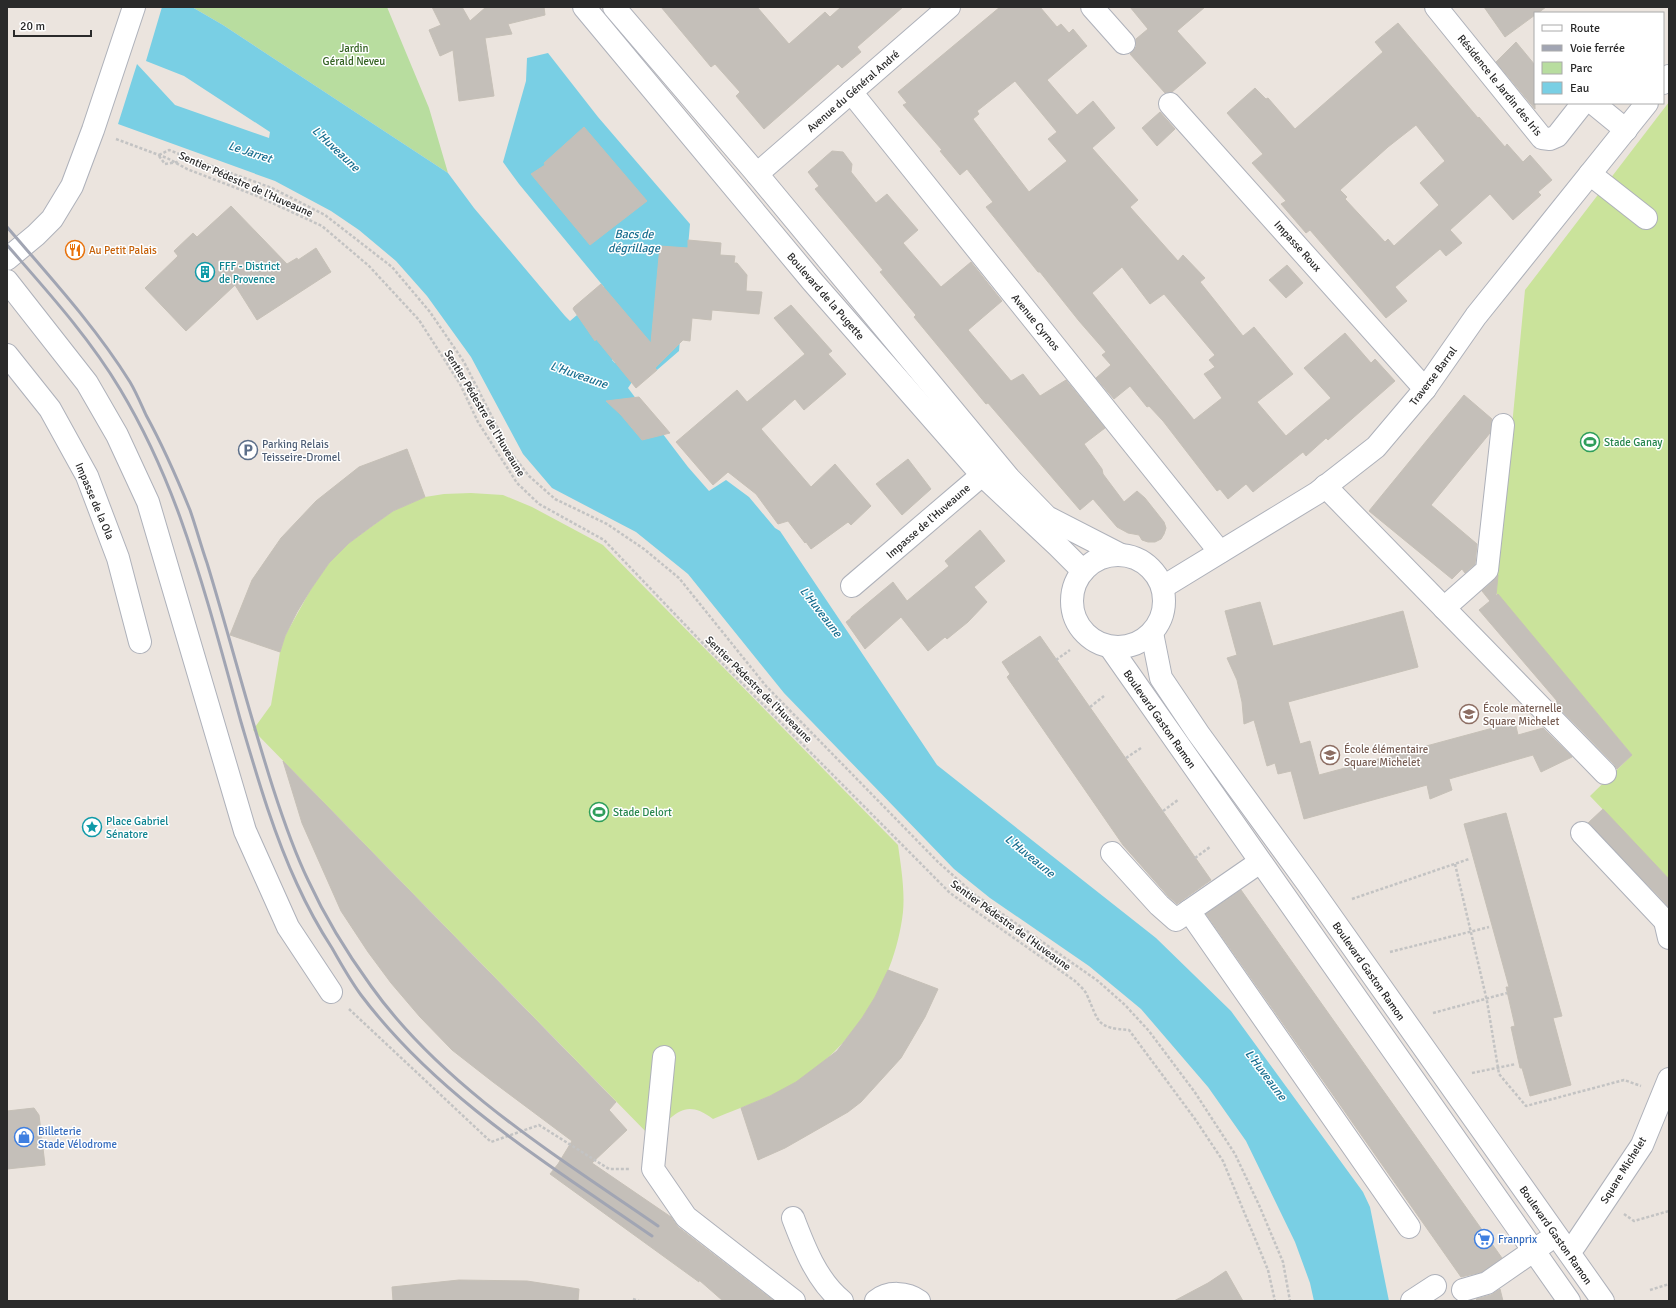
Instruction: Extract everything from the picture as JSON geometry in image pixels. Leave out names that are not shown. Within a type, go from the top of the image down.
[{"type":"street","points":[[7,259],[36,236],[52,219],[72,186],[93,130],[134,7]]},
{"type":"street","name":"Boulevard de la Pugette","points":[[584,7],[812,281],[982,475],[1083,571]]},
{"type":"street","points":[[614,7],[757,174],[1011,479],[1048,517],[1121,555],[1134,558],[1147,564],[1156,575],[1163,587],[1165,599],[1164,612],[1160,623],[1152,633],[1140,643],[1125,648],[1110,647],[1097,643],[1086,635],[1078,625],[1073,612],[1072,599],[1075,584],[1083,571],[1093,562],[1106,556],[1121,555]]},
{"type":"street","name":"Avenue du Général André","points":[[757,174],[949,7]]},
{"type":"street","points":[[1092,7],[1124,43]]},
{"type":"street","name":"Résidence le Jardin des Iris","points":[[1436,7],[1542,138],[1550,139],[1557,136],[1582,104]]},
{"type":"street","name":"Avenue Cyrnos","points":[[851,92],[1220,552]]},
{"type":"street","name":"Impasse Roux","points":[[1170,104],[1425,388]]},
{"type":"street","points":[[1595,104],[1626,130]]},
{"type":"street","name":"Traverse Barral","points":[[1163,587],[1325,486],[1376,447],[1425,388],[1476,316],[1646,104]]},
{"type":"street","points":[[1590,174],[1646,218]]},
{"type":"street","points":[[7,281],[87,383],[117,435],[148,502],[245,830],[288,927],[331,992]]},
{"type":"street","name":"Impasse de la Ola","points":[[7,355],[50,409],[87,476],[118,558],[140,642]]},
{"type":"street","points":[[1444,608],[1487,570],[1503,425]]},
{"type":"street","points":[[982,475],[1011,479]]},
{"type":"street","name":"Impasse de l'Huveaune","points":[[852,586],[982,475]]},
{"type":"street","points":[[1325,486],[1605,773]]},
{"type":"street","name":"Boulevard Gaston Ramon","points":[[1152,633],[1161,678],[1198,733],[1603,1301]]},
{"type":"street","name":"Boulevard Gaston Ramon","points":[[1110,647],[1569,1301]]},
{"type":"street","points":[[1582,833],[1665,921],[1669,938]]},
{"type":"street","points":[[1112,853],[1159,905],[1176,920],[1260,862]]},
{"type":"street","points":[[1189,911],[1409,1227]]},
{"type":"street","points":[[664,1057],[653,1169],[686,1217],[794,1301]]},
{"type":"street","name":"Square Michelet","points":[[1575,1245],[1642,1145],[1665,1087]]},
{"type":"street","points":[[793,1218],[801,1238],[820,1275],[836,1296],[842,1301]]},
{"type":"street","points":[[1463,1290],[1487,1283],[1556,1234]]},
{"type":"street","points":[[1412,1301],[1435,1286]]},
{"type":"street","points":[[876,1301],[891,1294],[903,1294],[919,1301]]},
{"type":"path","points":[[93,130],[159,155],[165,164],[177,162],[184,156]]},
{"type":"path","points":[[159,155],[169,150],[272,188],[325,215],[392,267],[430,312],[464,362],[509,450],[529,476],[555,499],[607,524],[644,549],[679,578],[766,686],[938,862],[974,894],[1098,981],[1125,1005],[1149,1031],[1181,1073],[1235,1154],[1259,1205],[1282,1262],[1290,1301]]},
{"type":"path","name":"Sentier Pédestre de l'Huveaune","points":[[159,155],[177,162],[187,169],[257,196],[322,226],[369,266],[419,320],[460,384],[478,422],[516,483],[539,504],[604,540],[715,656],[950,893],[1075,981],[1087,994],[1098,1021],[1113,1029],[1130,1030],[1195,1119],[1223,1161],[1268,1270],[1275,1301]]},
{"type":"path","points":[[1056,660],[1070,650]]},
{"type":"path","points":[[1090,707],[1104,696]]},
{"type":"path","points":[[1126,758],[1141,748]]},
{"type":"path","points":[[1163,811],[1178,800]]},
{"type":"path","points":[[1195,858],[1210,847]]},
{"type":"path","points":[[1352,899],[1470,859]]},
{"type":"path","points":[[1455,864],[1486,998],[1499,1074],[1526,1106],[1624,1080],[1665,1087]]},
{"type":"path","points":[[1390,952],[1489,927]]},
{"type":"path","points":[[331,992],[491,1142],[539,1125],[609,1169],[653,1169]]},
{"type":"path","points":[[1433,1013],[1507,993]]},
{"type":"path","points":[[1445,1079],[1516,1064]]},
{"type":"path","points":[[1621,1212],[1634,1221],[1669,1211]]},
{"type":"path","points":[[1650,1290],[1669,1284]]},
{"type":"path","points":[[633,1299],[639,1301]]},
{"type":"green space","name":"Jardin Gérald Neveu","points":[[192,7],[387,7],[429,108],[448,173],[223,25]]},
{"type":"green space","name":"Stade Ganay","points":[[1669,102],[1669,879],[1590,796],[1632,755],[1496,593],[1525,290]]},
{"type":"green space","name":"Stade Delort","points":[[471,493],[503,495],[532,507],[603,545],[898,845],[903,887],[903,912],[899,938],[881,986],[869,1009],[854,1030],[837,1049],[818,1067],[787,1088],[713,1119],[703,1112],[694,1109],[686,1109],[672,1116],[651,1137],[253,730],[271,705],[280,652],[285,636],[311,589],[329,563],[349,543],[393,511],[425,497],[444,494]]},
{"type":"water","points":[[162,7],[192,7],[223,25],[448,173],[474,208],[565,316],[570,321],[577,315],[593,334],[595,340],[597,339],[614,358],[612,360],[615,363],[617,362],[632,382],[628,388],[688,467],[709,491],[726,480],[749,497],[775,528],[780,531],[937,765],[1156,938],[1231,1011],[1363,1192],[1370,1207],[1389,1301],[1314,1301],[1310,1283],[1295,1242],[1246,1141],[1208,1087],[1141,1009],[1089,966],[990,898],[954,869],[784,693],[688,574],[636,532],[552,488],[523,454],[471,357],[427,296],[396,261],[359,230],[331,211],[275,181],[118,124],[137,64],[175,105],[269,138],[270,132],[184,76],[146,61]]},
{"type":"water","name":"Bacs de dégrillage","points":[[548,53],[598,117],[690,224],[679,351],[657,370],[634,343],[602,289],[604,287],[519,184],[503,162],[526,81],[527,58]]},
{"type":"building","points":[[432,7],[462,7],[470,21],[486,7],[544,7],[545,15],[508,24],[512,34],[485,38],[494,96],[459,101],[453,50],[440,56],[429,30],[441,25]]},
{"type":"building","points":[[661,7],[757,7],[789,44],[825,12],[830,17],[841,7],[903,7],[857,47],[861,52],[842,68],[838,64],[764,129],[736,96],[740,92],[715,64],[711,67]]},
{"type":"building","points":[[1000,7],[1040,7],[1057,27],[1061,24],[1069,33],[1073,29],[1087,46],[1047,80],[1077,115],[1093,101],[1115,128],[1092,148],[1138,200],[1130,207],[1178,261],[1183,255],[1205,278],[1200,282],[1243,336],[1254,327],[1293,374],[1257,402],[1286,436],[1331,398],[1304,368],[1345,333],[1371,363],[1375,359],[1395,381],[1328,440],[1326,438],[1306,456],[1303,452],[1253,492],[1246,484],[1228,499],[1220,489],[1217,491],[1163,421],[1149,406],[1147,407],[1130,386],[1114,399],[1096,378],[1111,365],[1102,355],[1106,352],[1040,272],[1038,272],[986,207],[993,202],[967,169],[960,175],[940,151],[942,150],[903,105],[907,103],[898,92]],"holes":[[[1015,81],[1057,132],[1048,139],[1067,161],[1029,192],[973,119],[979,114],[977,111]],[[1122,267],[1150,304],[1164,294],[1215,355],[1209,360],[1215,367],[1204,374],[1222,398],[1194,420],[1092,293]]]},
{"type":"building","points":[[1130,7],[1205,7],[1177,31],[1206,63],[1172,92],[1165,93],[1130,54],[1136,47],[1136,39],[1148,29]]},
{"type":"building","points":[[1484,7],[1546,7],[1539,12],[1534,12],[1534,16],[1505,37]]},
{"type":"building","points":[[1398,23],[1478,118],[1479,117],[1505,147],[1507,144],[1523,162],[1530,155],[1552,180],[1538,192],[1541,195],[1513,220],[1490,194],[1450,230],[1462,243],[1446,256],[1440,249],[1395,287],[1407,301],[1386,318],[1310,230],[1306,233],[1281,204],[1286,201],[1252,163],[1263,154],[1227,113],[1255,88],[1266,99],[1268,98],[1295,129],[1383,52],[1375,42]],"holes":[[[1416,125],[1445,161],[1420,183],[1439,205],[1394,246],[1388,239],[1385,242],[1345,199],[1347,197],[1340,190],[1388,147]]]},
{"type":"building","points":[[1516,42],[1534,64],[1535,109],[1496,62]]},
{"type":"building","points":[[1160,112],[1175,129],[1157,146],[1142,128]]},
{"type":"building","points":[[584,127],[647,201],[590,245],[531,174],[545,165],[544,163]]},
{"type":"building","points":[[832,151],[843,152],[852,164],[851,172],[876,203],[887,194],[918,230],[903,243],[941,287],[971,262],[1002,301],[968,330],[1011,381],[1023,374],[1040,396],[1066,380],[1105,428],[1084,444],[1102,469],[1103,474],[1124,502],[1137,491],[1145,498],[1164,522],[1166,528],[1161,539],[1155,542],[1148,542],[1142,540],[1139,535],[1128,533],[1117,527],[1093,499],[1080,510],[988,403],[986,404],[914,317],[916,315],[880,272],[883,270],[815,189],[819,186],[808,172]]},
{"type":"building","name":"FFF - District de Provence","points":[[231,206],[287,264],[297,258],[298,260],[316,248],[331,272],[257,320],[235,285],[186,331],[145,288],[178,256],[174,251],[193,233],[197,237]]},
{"type":"building","points":[[688,240],[721,243],[720,255],[735,256],[734,263],[737,263],[747,275],[746,291],[762,292],[759,314],[712,310],[711,320],[692,318],[690,341],[683,340],[655,368],[657,370],[636,388],[596,339],[595,341],[573,309],[601,284],[651,343],[660,246],[688,248]]},
{"type":"building","points":[[1287,265],[1303,283],[1286,298],[1269,280]]},
{"type":"building","points":[[791,305],[832,351],[828,354],[846,374],[804,410],[795,399],[761,429],[811,487],[835,464],[871,506],[851,525],[848,522],[811,549],[788,521],[778,524],[756,494],[728,472],[713,485],[676,442],[737,390],[747,402],[805,354],[774,318]]},
{"type":"building","points":[[1464,395],[1492,419],[1490,433],[1431,505],[1477,544],[1475,564],[1465,573],[1462,569],[1452,579],[1369,511]]},
{"type":"building","points":[[639,397],[670,433],[642,440],[621,415],[606,401]]},
{"type":"building","points":[[407,449],[425,497],[393,511],[349,543],[329,563],[297,612],[285,636],[280,652],[230,635],[252,580],[281,538],[316,501],[359,467]]},
{"type":"building","points":[[908,459],[931,489],[902,515],[876,484]]},
{"type":"building","points":[[980,530],[1005,561],[974,587],[987,602],[968,622],[947,639],[945,637],[928,651],[901,617],[865,649],[846,622],[893,582],[907,601],[949,566],[945,561]]},
{"type":"building","points":[[1498,575],[1496,596],[1498,594],[1632,755],[1617,769],[1614,764],[1555,704],[1557,701],[1479,610],[1490,601],[1482,591]]},
{"type":"building","points":[[1260,602],[1273,646],[1403,611],[1418,667],[1288,702],[1300,744],[1310,741],[1319,775],[1515,722],[1518,735],[1543,728],[1572,757],[1541,772],[1533,755],[1449,779],[1452,790],[1430,799],[1427,785],[1304,819],[1291,771],[1278,774],[1275,763],[1267,766],[1254,720],[1244,724],[1242,702],[1237,680],[1227,658],[1237,655],[1225,611]]},
{"type":"building","points":[[1040,636],[1211,880],[1177,904],[1168,896],[1123,845],[1007,677],[1010,674],[1002,662]]},
{"type":"building","points":[[283,761],[616,1102],[609,1110],[627,1130],[592,1163],[671,1217],[678,1227],[774,1301],[723,1301],[699,1280],[699,1282],[550,1174],[572,1141],[452,1050],[420,1017],[391,983],[368,952],[341,911],[302,823]]},
{"type":"building","points":[[1603,809],[1669,879],[1669,907],[1588,823]]},
{"type":"building","points":[[1506,813],[1562,1016],[1553,1018],[1571,1085],[1530,1096],[1522,1068],[1520,1068],[1511,1027],[1515,1026],[1506,987],[1509,987],[1464,824]]},
{"type":"building","points":[[1241,890],[1502,1258],[1482,1272],[1461,1277],[1206,914]]},
{"type":"building","points":[[888,970],[938,989],[925,1017],[901,1058],[861,1102],[848,1112],[785,1148],[758,1160],[741,1108],[770,1096],[796,1082],[837,1051],[862,1018],[875,997]]},
{"type":"building","name":"Billeterie Stade Vélodrome","points":[[34,1108],[39,1115],[45,1165],[7,1169],[7,1111]]},
{"type":"building","points":[[1226,1271],[1243,1301],[1174,1301],[1208,1283]]},
{"type":"building","points":[[459,1280],[527,1281],[579,1289],[578,1301],[393,1301],[392,1287]]},
{"type":"building","points":[[1500,1289],[1503,1301],[1478,1301],[1476,1299],[1491,1295]]},
{"type":"railway","points":[[7,227],[72,302],[102,341],[132,386],[164,450],[192,516],[264,760],[289,835],[315,894],[353,961],[400,1022],[432,1056],[467,1088],[542,1146],[658,1226]]},
{"type":"railway","points":[[7,245],[67,315],[95,351],[129,404],[153,452],[174,501],[189,542],[253,763],[280,844],[309,909],[353,984],[391,1032],[424,1066],[459,1097],[496,1127],[652,1236]]},
{"type":"place","name":"Au Petit Palais","points":[[75,250]]},
{"type":"place","name":"FFF - District de Provence","points":[[205,272]]},
{"type":"place","name":"Stade Ganay","points":[[1590,442]]},
{"type":"place","name":"Parking Relais Teisseire-Dromel","points":[[248,450]]},
{"type":"place","name":"École maternelle Square Michelet","points":[[1469,714]]},
{"type":"place","name":"École élémentaire Square Michelet","points":[[1330,755]]},
{"type":"place","name":"Stade Delort","points":[[599,812]]},
{"type":"place","name":"Place Gabriel Sénatore","points":[[92,827]]},
{"type":"place","name":"Billeterie Stade Vélodrome","points":[[24,1137]]},
{"type":"place","name":"Franprix","points":[[1484,1239]]},
{"type":"water label","name":"L'Huveaune","points":[[336,149]]},
{"type":"water label","name":"Le Jarret","points":[[250,152]]},
{"type":"water label","name":"L'Huveaune","points":[[579,375]]},
{"type":"water label","name":"L'Huveaune","points":[[821,612]]},
{"type":"water label","name":"L'Huveaune","points":[[1030,856]]},
{"type":"water label","name":"L'Huveaune","points":[[1266,1075]]}]
